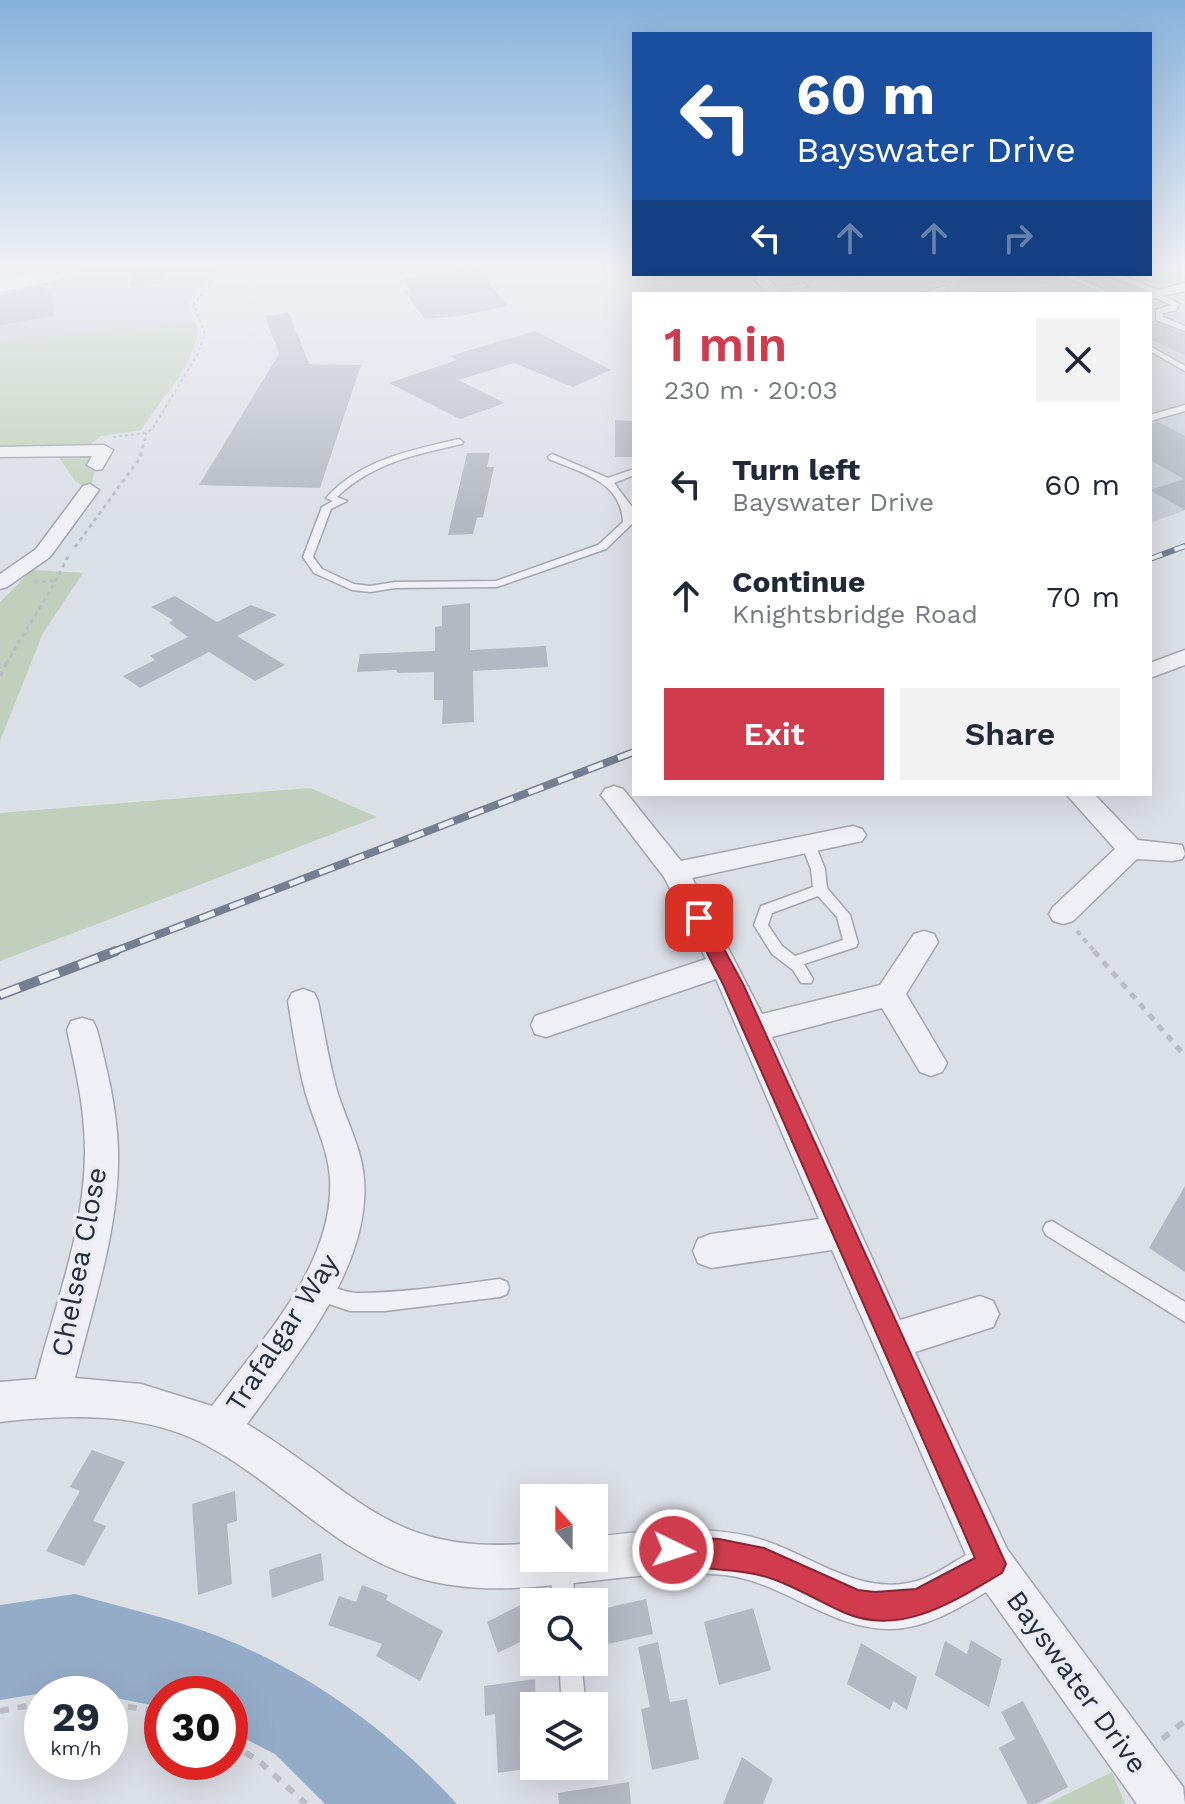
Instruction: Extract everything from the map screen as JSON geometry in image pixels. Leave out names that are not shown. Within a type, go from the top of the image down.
[{"type":"street","points":[[0,452],[104,451]]},
{"type":"street","points":[[0,583],[43,553],[90,490]]},
{"type":"street","points":[[1152,670],[1185,657]]},
{"type":"street","name":"Bayswater Drive","points":[[614,795],[675,872],[723,965],[992,1564],[1166,1804]]},
{"type":"street","points":[[1081,796],[1131,849],[1173,852]]},
{"type":"street","points":[[675,872],[853,835]]},
{"type":"street","points":[[1063,914],[1131,849]]},
{"type":"street","points":[[753,1029],[890,994],[924,942]]},
{"type":"street","points":[[546,1025],[723,965]]},
{"type":"street","points":[[890,994],[931,1063]]},
{"type":"street","name":"Trafalgar Way","points":[[219,1430],[315,1291],[337,1249],[345,1225],[347,1181],[318,1079],[303,1001]]},
{"type":"street","name":"Chelsea Close","points":[[51,1398],[91,1232],[101,1170],[93,1077],[82,1030]]},
{"type":"street","points":[[711,1251],[842,1232]]},
{"type":"street","points":[[891,1341],[980,1314]]},
{"type":"street","points":[[0,1402],[51,1398],[96,1399],[183,1415],[219,1430],[356,1528],[413,1555],[562,1582],[630,1552],[673,1550],[719,1553],[764,1562],[857,1604],[893,1607],[936,1596],[992,1564]]},
{"type":"lane","points":[[1155,351],[1185,369]]},
{"type":"lane","points":[[1152,417],[1185,408]]},
{"type":"lane","points":[[459,442],[403,454],[344,483],[331,498],[342,501],[327,507],[308,557],[318,571],[352,587],[370,589],[395,585],[497,584],[602,547],[628,523],[630,507],[609,482],[613,480]]},
{"type":"lane","points":[[552,457],[607,481],[632,473]]},
{"type":"lane","points":[[792,962],[851,943],[843,915],[820,890],[818,869],[808,844]]},
{"type":"lane","points":[[806,979],[777,950],[761,925],[766,910],[820,890]]},
{"type":"lane","points":[[1052,1229],[1185,1313]]},
{"type":"lane","points":[[315,1291],[350,1302],[385,1302],[500,1288]]},
{"type":"path","points":[[104,451],[153,428],[198,351]]},
{"type":"path","points":[[0,676],[36,609],[54,587],[70,552],[97,520],[116,486],[134,470],[145,451],[146,433]]},
{"type":"path","points":[[1063,914],[1185,1056]]},
{"type":"path","points":[[0,1711],[24,1706]]},
{"type":"path","points":[[248,1754],[306,1804]]},
{"type":"shaded area","points":[[0,351],[191,351],[177,379],[141,430],[101,436],[89,445],[0,447]]},
{"type":"shaded area","points":[[1152,351],[1185,351],[1185,510],[1152,522]]},
{"type":"green space","points":[[0,351],[192,351],[178,378],[141,430],[101,436],[89,445],[0,447]]},
{"type":"green space","points":[[104,450],[96,465],[90,490],[75,481],[56,453]]},
{"type":"green space","points":[[32,570],[83,573],[43,633],[0,741],[0,602]]},
{"type":"green space","points":[[310,788],[377,817],[0,961],[0,813]]},
{"type":"green space","points":[[1112,1772],[1125,1804],[1047,1804]]},
{"type":"water","points":[[75,1594],[215,1635],[283,1666],[346,1706],[404,1752],[457,1804],[325,1804],[275,1754],[248,1740],[248,1676],[144,1676],[144,1704],[128,1700],[128,1676],[24,1676],[24,1696],[0,1700],[0,1605]]},
{"type":"building","points":[[278,351],[304,351],[309,364],[361,365],[320,488],[199,485]]},
{"type":"building","points":[[466,351],[574,351],[611,370],[573,387],[514,363],[458,380],[505,403],[460,419],[389,383],[457,360],[450,356]]},
{"type":"building","points":[[615,420],[632,421],[632,457],[615,457]]},
{"type":"building","points":[[1158,422],[1185,436],[1185,510],[1152,491],[1184,479],[1152,461],[1152,424]]},
{"type":"building","points":[[467,453],[490,453],[487,467],[494,467],[483,517],[477,518],[473,534],[448,535]]},
{"type":"building","points":[[175,596],[217,622],[251,605],[277,615],[237,636],[285,665],[255,681],[209,652],[140,688],[123,676],[155,660],[150,656],[188,637],[169,623],[173,620],[151,607]]},
{"type":"building","points":[[470,603],[470,650],[546,646],[548,667],[473,671],[474,722],[442,724],[443,700],[434,700],[434,672],[357,672],[360,654],[435,651],[435,627],[442,626],[442,606]]},
{"type":"building","points":[[1185,1186],[1185,1272],[1149,1248]]},
{"type":"building","points":[[92,1450],[125,1462],[93,1521],[106,1526],[84,1566],[46,1551],[80,1491],[70,1487]]},
{"type":"building","points":[[235,1491],[237,1521],[227,1524],[232,1584],[198,1595],[192,1504]]},
{"type":"building","points":[[321,1553],[324,1580],[272,1598],[269,1570]]},
{"type":"building","points":[[362,1585],[388,1595],[386,1600],[443,1631],[420,1681],[376,1656],[382,1644],[328,1625],[339,1596],[356,1602]]},
{"type":"building","points":[[646,1599],[653,1634],[608,1644],[608,1608]]},
{"type":"building","points":[[520,1605],[520,1642],[498,1653],[487,1622]]},
{"type":"building","points":[[753,1608],[771,1670],[719,1685],[704,1622]]},
{"type":"building","points":[[971,1640],[1002,1659],[989,1707],[935,1675],[945,1641],[967,1654]]},
{"type":"building","points":[[658,1642],[670,1702],[687,1699],[699,1759],[652,1770],[641,1709],[650,1707],[638,1647]]},
{"type":"building","points":[[861,1643],[917,1677],[907,1710],[893,1701],[890,1710],[847,1684]]},
{"type":"building","points":[[535,1679],[535,1692],[520,1692],[520,1770],[498,1773],[495,1714],[485,1716],[484,1686]]},
{"type":"building","points":[[1023,1701],[1068,1787],[1036,1804],[1028,1804],[999,1748],[1015,1739],[1001,1712]]},
{"type":"building","points":[[742,1757],[773,1779],[763,1804],[723,1804]]},
{"type":"building","points":[[629,1782],[631,1804],[559,1804],[558,1793]]},
{"type":"railway","points":[[1152,558],[1185,546]]},
{"type":"railway","points":[[110,953],[632,753]]},
{"type":"railway","points":[[0,995],[116,951]]},
{"type":"route","points":[[673,1550],[719,1553],[764,1562],[857,1604],[893,1607],[936,1596],[992,1564],[931,1434],[733,984],[699,918]]}]
